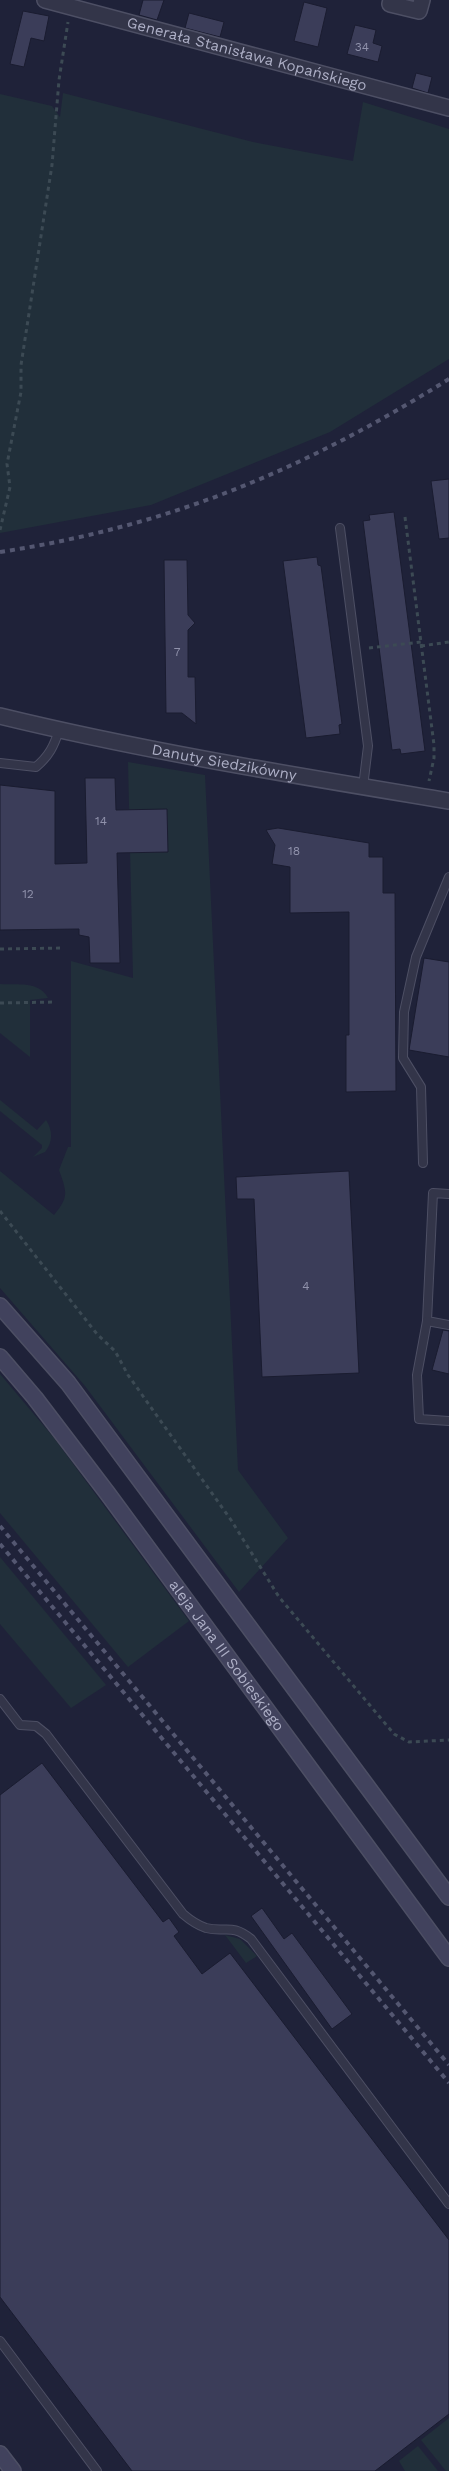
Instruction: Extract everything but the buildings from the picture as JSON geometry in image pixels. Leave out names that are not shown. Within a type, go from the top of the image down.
[{"type":"main road","points":[[0,1306],[68,1383],[449,1897]]},
{"type":"main road","name":"aleja Jana III Sobieskiego","points":[[0,1358],[35,1398],[108,1494],[449,1958]]},
{"type":"main road","points":[[0,2454],[14,2471]]},
{"type":"street","name":"Generała Stanisława Kopańskiego","points":[[45,0],[71,3],[449,108]]},
{"type":"street","points":[[391,0],[390,4],[419,11],[422,0]]},
{"type":"street","name":"Danuty Siedzikówny","points":[[0,716],[59,730],[363,787],[449,801]]},
{"type":"lane","points":[[340,528],[368,746],[363,787]]},
{"type":"lane","points":[[0,763],[36,767],[45,759],[54,746],[59,730]]},
{"type":"lane","points":[[423,1163],[420,1088],[403,1058],[404,1012],[416,957],[449,877]]},
{"type":"lane","points":[[449,1194],[433,1193],[427,1321],[417,1375],[419,1419],[449,1421]]},
{"type":"lane","points":[[427,1321],[449,1325]]},
{"type":"lane","points":[[0,1699],[20,1725],[36,1726],[46,1734],[182,1914],[195,1924],[209,1929],[226,1928],[241,1931],[251,1939],[449,2204]]},
{"type":"lane","points":[[0,2341],[97,2471]]},
{"type":"path","points":[[0,530],[10,487],[8,464],[20,392],[20,365],[52,165],[59,80],[71,3]]},
{"type":"path","points":[[405,517],[434,745],[434,758],[428,787]]},
{"type":"path","points":[[356,650],[449,642]]},
{"type":"path","points":[[0,949],[64,948]]},
{"type":"path","points":[[0,1003],[55,1002]]},
{"type":"path","points":[[0,1212],[98,1334],[115,1351],[128,1375],[231,1520],[279,1598],[358,1692],[394,1734],[409,1742],[449,1740]]},
{"type":"shaded area","points":[[63,93],[253,142],[353,161],[363,102],[449,129],[449,359],[330,432],[151,505],[0,533],[0,94],[52,106],[60,117]]},
{"type":"shaded area","points":[[128,762],[205,775],[238,1470],[288,1538],[239,1592],[85,1386],[0,1288],[0,1171],[54,1215],[64,1199],[65,1189],[59,1170],[68,1147],[71,1147],[71,961],[133,978]]},
{"type":"shaded area","points":[[0,984],[34,986],[48,998],[30,1000],[30,1057],[0,1033]]},
{"type":"shaded area","points":[[0,1100],[37,1130],[46,1120],[51,1136],[50,1144],[45,1152],[33,1157],[42,1148],[42,1145],[0,1111]]},
{"type":"shaded area","points":[[0,1374],[54,1438],[189,1621],[128,1667],[0,1513]]},
{"type":"shaded area","points":[[0,1557],[106,1685],[71,1708],[0,1624]]},
{"type":"shaded area","points":[[225,1935],[240,1939],[257,1956],[246,1963]]},
{"type":"shaded area","points":[[449,2418],[449,2471],[446,2471],[421,2440]]},
{"type":"shaded area","points":[[418,2446],[438,2471],[405,2471],[399,2461]]},
{"type":"railway","points":[[0,552],[62,541],[121,527],[178,510],[234,490],[288,467],[341,441],[449,379]]},
{"type":"railway","points":[[0,1526],[449,2065]]},
{"type":"railway","points":[[0,1544],[449,2083]]}]
